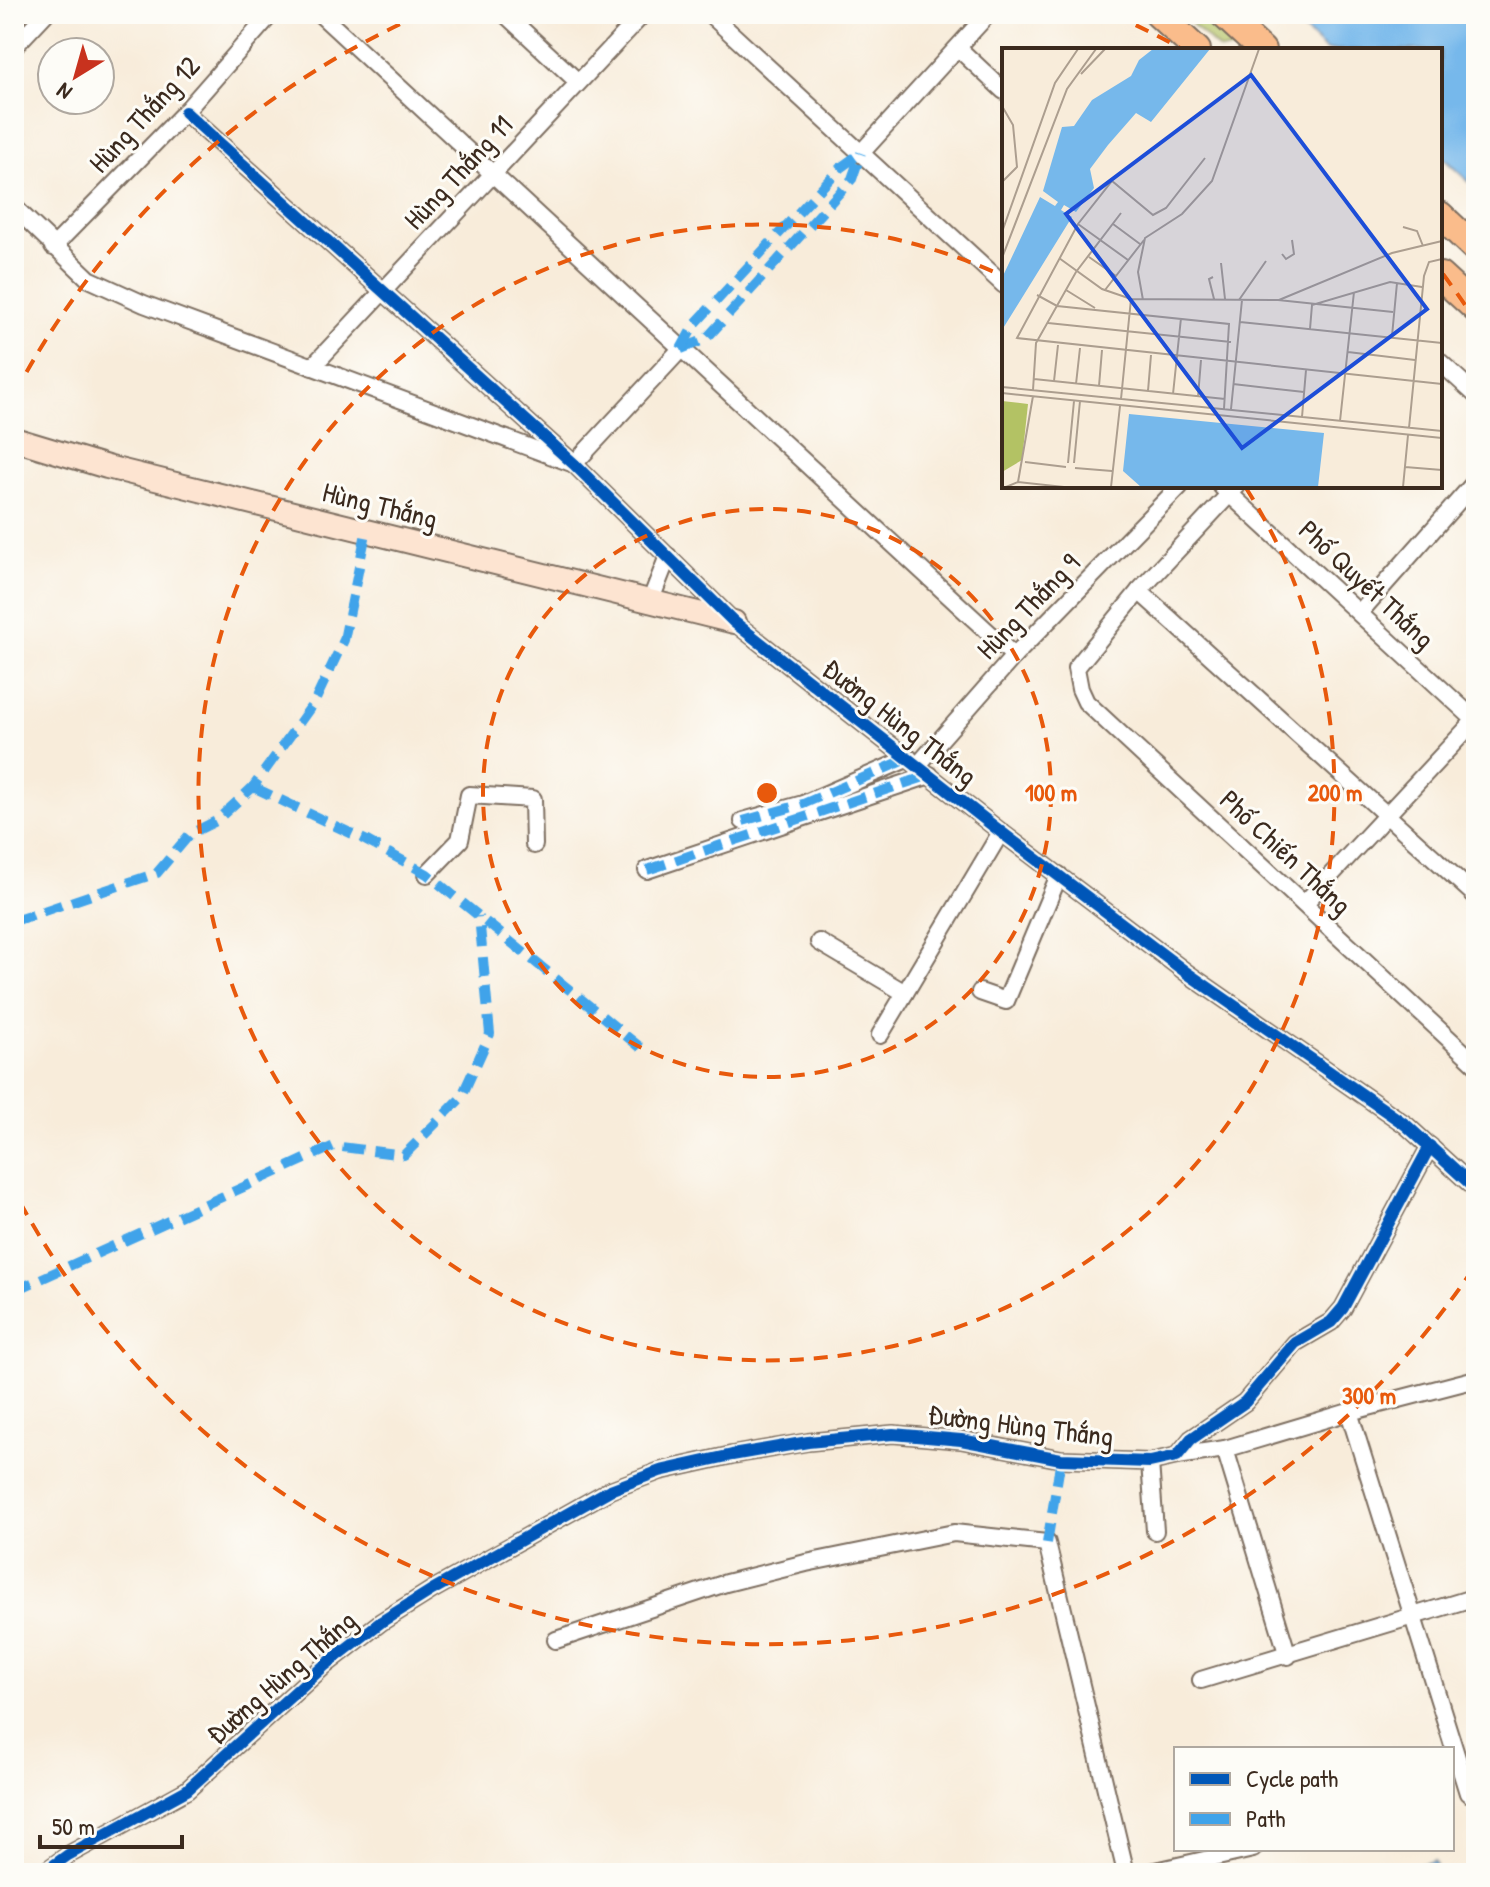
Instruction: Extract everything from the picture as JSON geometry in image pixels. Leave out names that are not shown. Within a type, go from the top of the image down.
[{"type":"main road","points":[[1158,14],[1195,48]]},
{"type":"main road","points":[[1223,14],[1260,48]]},
{"type":"main road","points":[[1442,217],[1470,243],[1442,264]]},
{"type":"main road","points":[[1442,278],[1476,309]]},
{"type":"street","points":[[14,47],[45,14]]},
{"type":"street","name":"Hùng Thắng 12","points":[[53,247],[185,112],[271,14]]},
{"type":"street","points":[[320,14],[1014,656]]},
{"type":"street","points":[[505,14],[578,82]]},
{"type":"street","name":"Hùng Thắng 11","points":[[312,367],[643,14]]},
{"type":"street","points":[[710,14],[1002,283]]},
{"type":"street","points":[[861,153],[988,14]]},
{"type":"street","points":[[958,48],[1002,89]]},
{"type":"street","name":"Đường Hùng Thắng","points":[[185,112],[574,464],[734,622],[1001,832],[1187,973],[1406,1125],[1476,1189]]},
{"type":"street","points":[[14,207],[89,279],[144,304],[574,464],[681,349]]},
{"type":"street","points":[[1442,364],[1476,395]]},
{"type":"street","name":"Hùng Thắng","points":[[14,439],[107,467],[734,622]]},
{"type":"street","points":[[1360,612],[1476,481]]},
{"type":"street","name":"Hùng Thắng 9","points":[[919,766],[1014,656],[1178,488]]},
{"type":"street","points":[[1229,489],[1139,591],[1476,896]]},
{"type":"street","name":"Phố Quyết Thắng","points":[[1229,489],[1476,720]]},
{"type":"street","points":[[650,602],[668,556]]},
{"type":"street","name":"Phố Chiến Thắng","points":[[1139,591],[1076,668],[1086,702],[1476,1064]]},
{"type":"street","points":[[1304,904],[1476,720]]},
{"type":"street","points":[[743,821],[919,766]]},
{"type":"street","points":[[647,870],[919,766]]},
{"type":"street","points":[[427,874],[460,840],[469,795],[533,799],[534,845]]},
{"type":"street","points":[[880,1035],[1001,832]]},
{"type":"street","points":[[980,992],[1006,1001],[1059,875]]},
{"type":"street","points":[[819,942],[905,993]]},
{"type":"street","points":[[1177,1456],[1191,1439],[1245,1402],[1295,1343],[1331,1322],[1343,1308],[1430,1146]]},
{"type":"street","name":"Đường Hùng Thắng","points":[[43,1873],[80,1848],[187,1790],[324,1666],[381,1622],[610,1490],[660,1471],[808,1442],[893,1434],[961,1440],[1061,1459],[1150,1462],[1225,1449],[1349,1412],[1475,1381]]},
{"type":"street","points":[[1349,1412],[1451,1747]]},
{"type":"street","points":[[1225,1449],[1288,1656]]},
{"type":"street","points":[[1150,1462],[1155,1531]]},
{"type":"street","points":[[556,1640],[726,1583],[954,1533],[1047,1543],[1126,1873]]},
{"type":"street","points":[[1201,1680],[1476,1597]]},
{"type":"street","points":[[1454,1757],[1465,1793]]},
{"type":"street","points":[[1147,1873],[1244,1851]]},
{"type":"green space","points":[[1181,14],[1202,14],[1239,48],[1218,48]]},
{"type":"water","points":[[1287,14],[1476,14],[1476,188],[1442,157],[1442,48],[1324,48]]},
{"type":"water","points":[[1434,1861],[1439,1873],[1389,1873]]},
{"type":"marked path","points":[[681,349],[706,339],[852,179],[861,153]]},
{"type":"marked path","points":[[681,349],[694,325],[840,168],[861,153]]},
{"type":"marked path","points":[[14,921],[157,873],[190,834],[216,821],[253,787],[315,701],[344,640],[366,533]]},
{"type":"marked path","points":[[743,821],[803,804],[909,758]]},
{"type":"marked path","points":[[647,870],[930,775]]},
{"type":"marked path","points":[[253,787],[365,840],[427,874],[646,1052]]},
{"type":"marked path","points":[[14,1291],[334,1146],[404,1155],[461,1098],[490,1034],[479,916]]},
{"type":"marked path","points":[[1047,1543],[1061,1459]]},
{"type":"cycle path","points":[[185,112],[574,464],[734,622],[1001,832],[1187,973],[1406,1125],[1476,1189]]},
{"type":"cycle path","points":[[43,1873],[68,1855],[187,1790],[324,1666],[381,1622],[610,1490],[660,1471],[808,1442],[893,1434],[961,1440],[1061,1459],[1150,1462],[1177,1456],[1191,1439],[1245,1402],[1295,1343],[1331,1322],[1343,1308],[1430,1146]]}]
